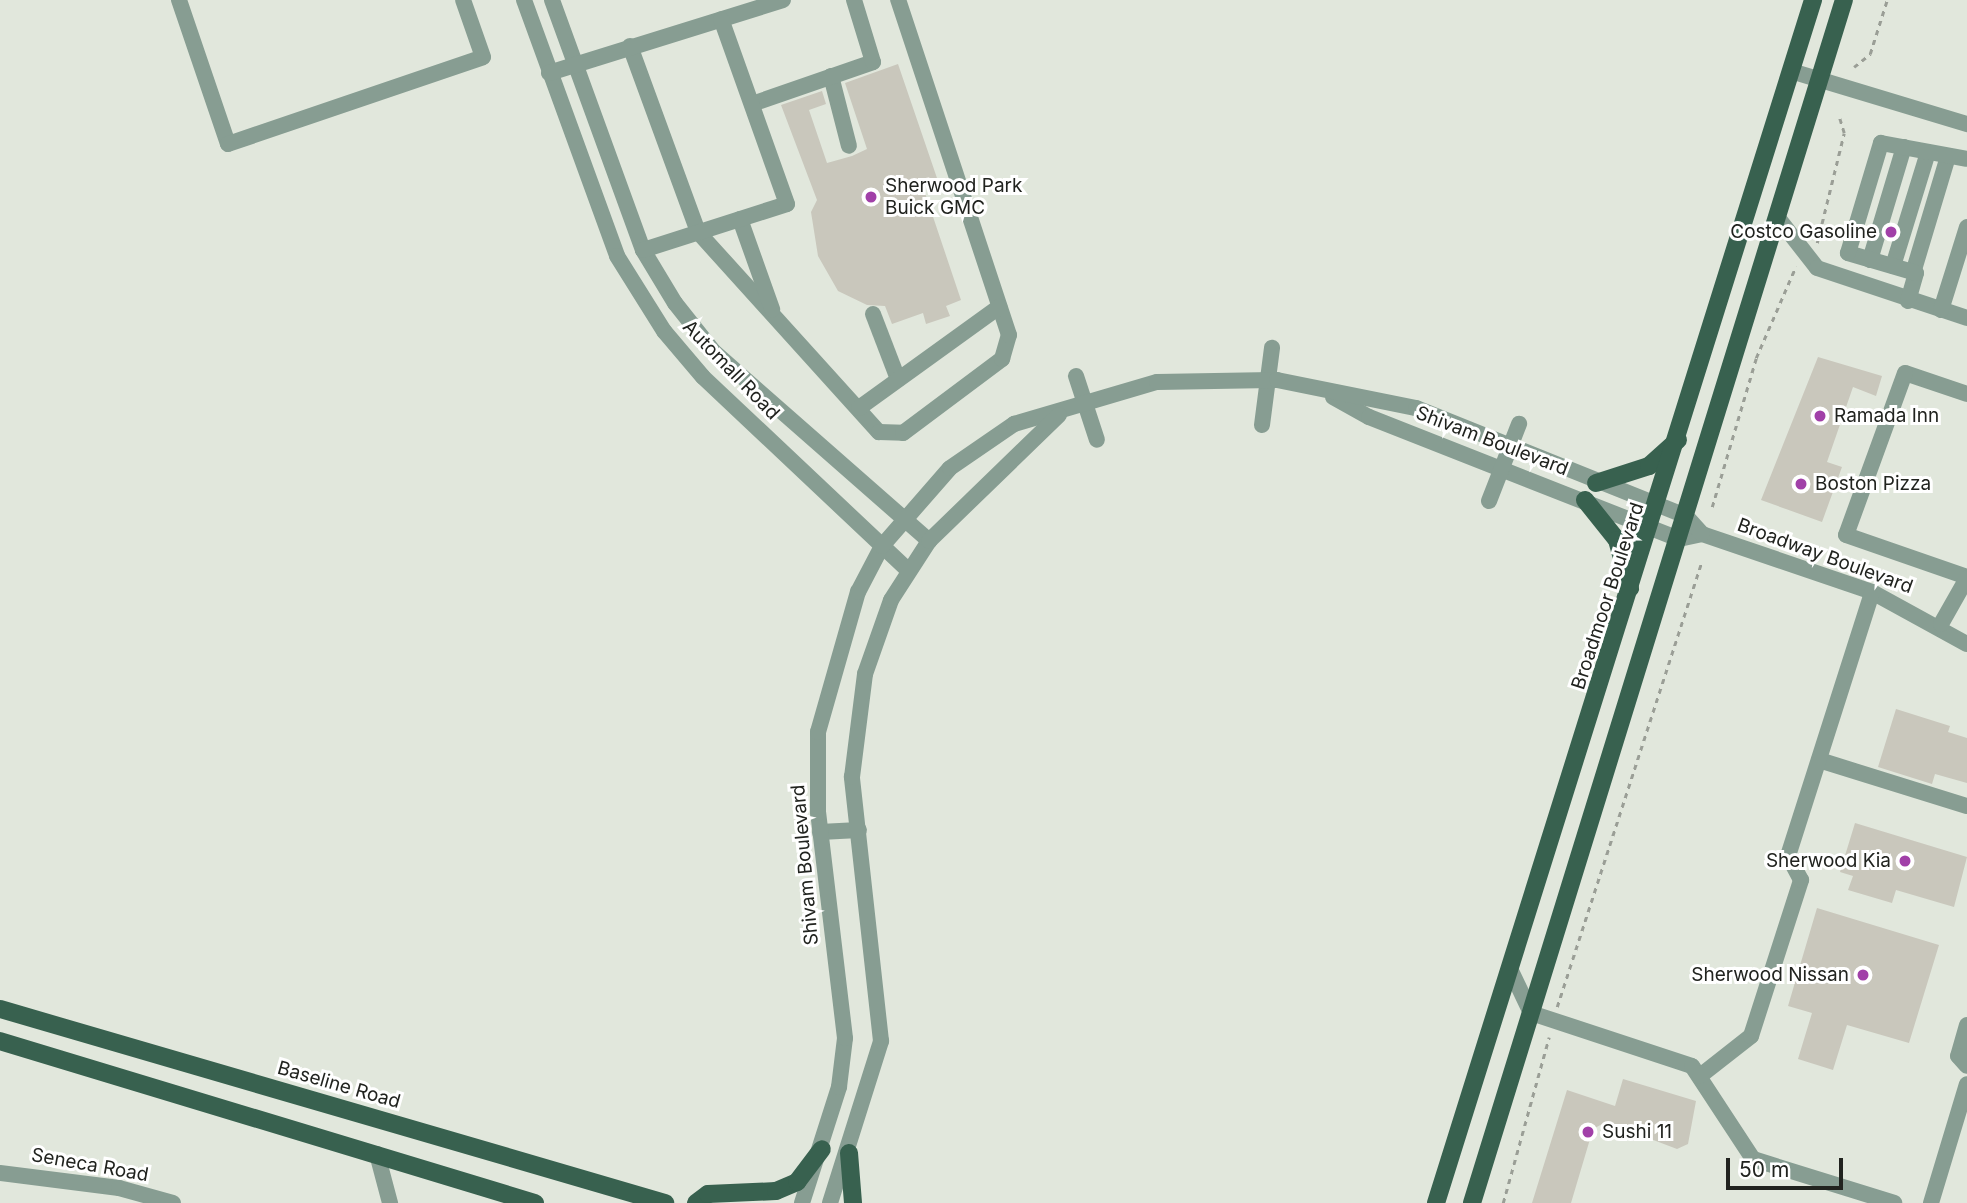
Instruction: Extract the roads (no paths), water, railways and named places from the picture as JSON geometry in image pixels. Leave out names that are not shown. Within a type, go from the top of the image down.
[{"type":"main road","name":"Broadmoor Boulevard","points":[[1436,1203],[1512,973],[1653,526],[1813,0]]},
{"type":"main road","points":[[1472,1203],[1844,0]]},
{"type":"main road","points":[[1597,483],[1649,466],[1678,440]]},
{"type":"main road","points":[[1585,500],[1617,540],[1631,592]]},
{"type":"main road","name":"Baseline Road","points":[[0,1009],[665,1203]]},
{"type":"main road","points":[[0,1041],[532,1203]]},
{"type":"main road","points":[[696,1203],[708,1194],[776,1191],[797,1182],[821,1149]]},
{"type":"main road","points":[[849,1153],[853,1203]]},
{"type":"street","points":[[179,0],[228,144],[483,57],[463,0]]},
{"type":"street","name":"Automall Road","points":[[524,0],[617,256],[664,331],[703,377],[908,570]]},
{"type":"street","name":"Automall Road","points":[[552,0],[643,250],[713,351],[929,541]]},
{"type":"street","points":[[549,73],[783,0]]},
{"type":"street","points":[[752,104],[873,62],[854,0]]},
{"type":"street","points":[[630,47],[698,232],[879,432],[903,433],[1002,359],[1009,335],[898,0]]},
{"type":"street","points":[[643,250],[787,204],[721,19]]},
{"type":"street","points":[[1790,71],[1967,124]]},
{"type":"street","points":[[831,76],[849,146]]},
{"type":"street","points":[[1913,272],[1848,253],[1881,143],[1967,159]]},
{"type":"street","points":[[1870,260],[1904,147]]},
{"type":"street","points":[[1892,267],[1928,152]]},
{"type":"street","points":[[1908,301],[1913,272],[1948,156]]},
{"type":"street","points":[[1777,218],[1804,258],[1835,276],[1967,318]]},
{"type":"street","points":[[740,219],[776,319]]},
{"type":"street","points":[[1941,310],[1967,227]]},
{"type":"street","points":[[859,408],[999,307]]},
{"type":"street","points":[[873,314],[898,379]]},
{"type":"street","points":[[1262,425],[1272,348]]},
{"type":"street","points":[[1941,624],[1967,578],[1846,535],[1905,373],[1967,394]]},
{"type":"street","points":[[1076,376],[1087,402],[1097,440]]},
{"type":"street","name":"Shivam Boulevard","points":[[802,1203],[821,1149],[845,1038],[820,832],[818,733],[828,680],[858,592],[882,546],[950,468],[1014,424],[1059,415],[1087,402],[1157,382],[1269,380],[1416,408],[1597,483],[1686,516]]},
{"type":"street","name":"Shivam Boulevard","points":[[1318,389],[1369,417],[1653,526],[1679,539]]},
{"type":"street","name":"Shivam Boulevard","points":[[830,1203],[849,1153],[881,1041],[852,777],[865,674],[908,570],[929,541],[1059,415]]},
{"type":"street","points":[[1489,501],[1519,424]]},
{"type":"street","name":"Broadway Boulevard","points":[[1686,516],[1702,534],[1872,592],[1941,624],[1967,644]]},
{"type":"street","points":[[1679,539],[1702,534]]},
{"type":"street","points":[[1700,1076],[1751,1036],[1801,880],[1788,856],[1872,592]]},
{"type":"street","points":[[1819,760],[1967,806]]},
{"type":"street","points":[[820,832],[859,830]]},
{"type":"street","points":[[1512,973],[1531,1013],[1669,1054],[1700,1076],[1753,1159],[1894,1203]]},
{"type":"street","points":[[1967,1025],[1958,1056],[1967,1066]]},
{"type":"street","points":[[1931,1203],[1967,1084]]},
{"type":"street","points":[[377,1154],[390,1203]]},
{"type":"street","name":"Seneca Road","points":[[0,1173],[119,1188],[173,1203]]},
{"type":"place","name":"Sherwood Park Buick GMC","points":[[871,197]]},
{"type":"place","name":"Costco Gasoline","points":[[1891,232]]},
{"type":"place","name":"Ramada Inn","points":[[1820,416]]},
{"type":"place","name":"Boston Pizza","points":[[1801,484]]},
{"type":"place","name":"Sherwood Kia","points":[[1905,861]]},
{"type":"place","name":"Sherwood Nissan","points":[[1863,975]]},
{"type":"place","name":"Sushi 11","points":[[1588,1132]]}]
